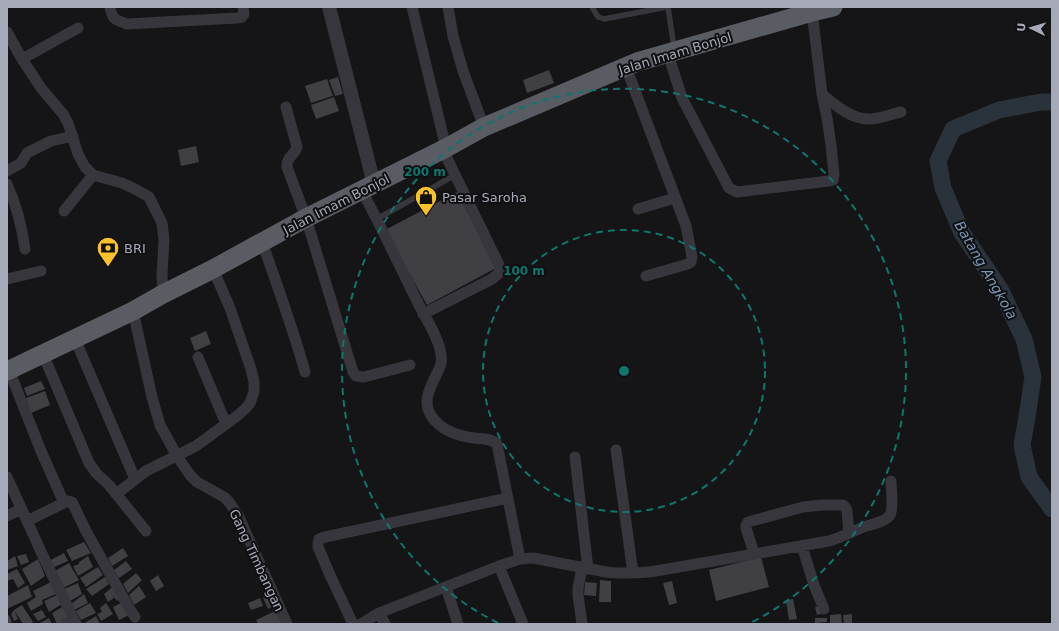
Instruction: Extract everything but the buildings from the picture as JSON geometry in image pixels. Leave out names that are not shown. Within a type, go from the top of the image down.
[{"type":"highway","name":"Jalan Imam Bonjol","points":[[8,370],[133,311],[306,218],[444,149],[484,127],[637,62],[810,9],[834,7]]},
{"type":"street","points":[[110,7],[111,15],[117,21],[127,24],[237,18],[242,17],[244,14],[243,7]]},
{"type":"street","points":[[330,7],[368,187],[377,219],[439,344],[442,356],[441,363],[430,387],[427,398],[428,408],[431,416],[440,426],[455,435],[488,440],[497,444],[520,559]]},
{"type":"street","points":[[412,7],[444,149],[455,175],[500,267],[499,274],[492,279],[423,314]]},
{"type":"street","points":[[448,7],[453,36],[463,71],[484,127]]},
{"type":"street","points":[[672,52],[682,98],[729,188],[737,192],[833,180],[834,174],[831,145],[810,9]]},
{"type":"street","points":[[22,59],[78,28]]},
{"type":"street","points":[[7,32],[41,88],[63,114],[73,136],[78,154],[85,167],[93,175],[127,185],[149,197],[162,223],[164,240],[162,275],[163,294]]},
{"type":"street","points":[[626,67],[686,226],[692,257],[692,262],[688,264],[646,276]]},
{"type":"street","points":[[822,94],[837,106],[854,116],[862,118],[870,119],[901,112]]},
{"type":"street","points":[[286,107],[297,144],[295,153],[288,159],[287,167],[306,218],[354,375],[364,377],[410,365]]},
{"type":"street","points":[[7,171],[21,163],[27,153],[51,142],[73,136]]},
{"type":"street","points":[[64,211],[93,175]]},
{"type":"street","points":[[7,184],[23,233],[25,248]]},
{"type":"street","points":[[638,209],[675,198]]},
{"type":"street","points":[[262,242],[285,306],[305,372]]},
{"type":"street","points":[[116,494],[146,472],[196,446],[226,424],[250,403],[254,392],[254,382],[251,369],[230,308],[213,269]]},
{"type":"street","points":[[7,279],[41,271]]},
{"type":"street","name":"Gang Timbangan","points":[[133,311],[152,397],[160,425],[177,456],[190,474],[197,482],[224,497],[238,515],[287,624]]},
{"type":"street","points":[[75,339],[135,479]]},
{"type":"street","points":[[43,354],[89,463],[97,474],[110,485],[146,531]]},
{"type":"street","points":[[198,357],[226,424]]},
{"type":"street","points":[[8,370],[64,503]]},
{"type":"street","points":[[616,450],[633,573]]},
{"type":"street","points":[[575,457],[586,569],[578,588],[582,624]]},
{"type":"street","points":[[7,477],[71,622]]},
{"type":"street","points":[[361,624],[379,613],[520,559],[532,558],[617,574],[650,572],[829,541],[888,517],[891,511],[891,481]]},
{"type":"street","points":[[354,624],[330,575],[318,546],[319,539],[508,498]]},
{"type":"street","points":[[27,521],[68,501],[71,501],[129,608],[136,617]]},
{"type":"street","points":[[754,554],[746,528],[747,523],[751,520],[803,507],[822,504],[843,505],[847,511],[849,533]]},
{"type":"street","points":[[7,516],[21,509]]},
{"type":"street","points":[[802,546],[814,585],[824,609]]},
{"type":"street","points":[[499,566],[523,624]]},
{"type":"street","points":[[446,587],[458,624]]},
{"type":"street","points":[[379,613],[385,624]]},
{"type":"lane","points":[[592,7],[598,17],[604,19],[667,7],[673,41],[672,52]]},
{"type":"lane","points":[[377,219],[455,175]]},
{"type":"waterway","name":"Batang Angkola","points":[[1052,102],[1041,102],[999,110],[953,129],[938,161],[943,188],[962,233],[1000,289],[1024,339],[1033,377],[1022,445],[1029,477],[1052,509]]},
{"type":"place","name":"Pasar Saroha","points":[[426,216]]},
{"type":"place","name":"BRI","points":[[108,268]]}]
